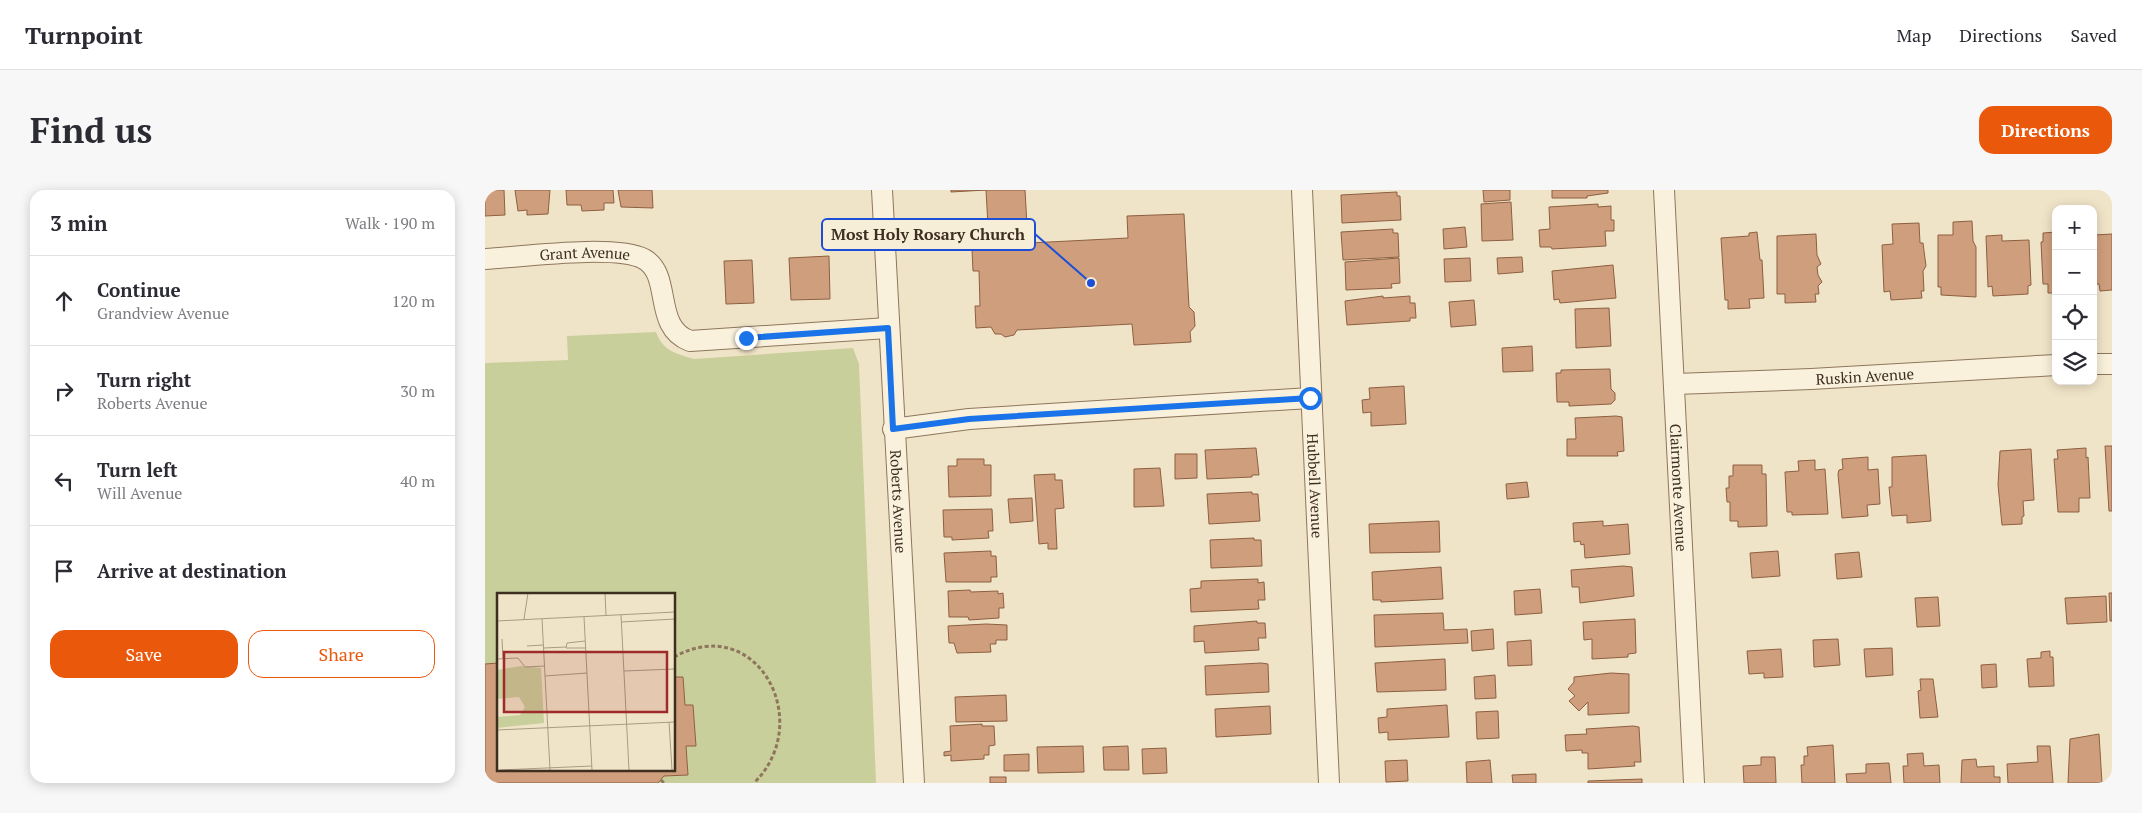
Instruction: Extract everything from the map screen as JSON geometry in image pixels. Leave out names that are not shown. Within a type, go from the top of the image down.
[{"type":"street","name":"Roberts Avenue","points":[[881,190],[914,783]]},
{"type":"street","name":"Hubbell Avenue","points":[[1302,190],[1329,783]]},
{"type":"street","name":"Clairmonte Avenue","points":[[1664,190],[1694,783]]},
{"type":"street","name":"Grant Avenue","points":[[485,259],[606,252],[627,253],[646,260],[657,275],[667,318],[678,336],[690,341],[888,328]]},
{"type":"street","points":[[2097,364],[2112,364]]},
{"type":"street","name":"Ruskin Avenue","points":[[1675,384],[1811,379],[2052,365]]},
{"type":"street","points":[[893,429],[969,419],[1310,398]]},
{"type":"path","points":[[675,656],[684,651],[720,648],[740,653],[757,662],[769,678],[777,695],[780,733],[770,762],[754,783]]},
{"type":"green space","points":[[656,332],[659,339],[671,351],[694,359],[853,348],[859,364],[876,783],[658,783],[664,776],[688,775],[686,746],[696,746],[693,705],[685,705],[683,677],[675,677],[675,593],[497,593],[497,663],[485,664],[485,363],[568,360],[567,336]]},
{"type":"building","points":[[485,190],[504,190],[505,215],[485,216]]},
{"type":"building","points":[[515,190],[550,190],[548,214],[527,215],[527,210],[518,211]]},
{"type":"building","points":[[566,190],[613,190],[614,203],[604,203],[604,210],[582,211],[581,205],[567,205]]},
{"type":"building","points":[[618,190],[652,190],[653,208],[621,207]]},
{"type":"building","points":[[951,190],[986,190],[951,192]]},
{"type":"building","points":[[986,190],[1025,190],[1028,243],[1010,244],[1003,239],[989,244]]},
{"type":"building","points":[[1483,190],[1510,190],[1510,200],[1484,202]]},
{"type":"building","points":[[1552,190],[1608,190],[1608,193],[1587,196],[1587,198],[1552,198]]},
{"type":"building","points":[[1397,192],[1397,196],[1400,196],[1401,220],[1342,223],[1341,195]]},
{"type":"building","points":[[1511,202],[1513,240],[1482,241],[1481,204]]},
{"type":"building","points":[[1598,204],[1598,207],[1611,206],[1611,220],[1614,220],[1614,231],[1605,231],[1606,246],[1552,249],[1551,247],[1540,247],[1539,230],[1550,229],[1549,207]]},
{"type":"building","points":[[1184,214],[1189,307],[1194,312],[1195,326],[1190,332],[1191,342],[1134,345],[1132,324],[1017,330],[1014,335],[1005,337],[1001,334],[995,334],[991,327],[976,328],[975,306],[980,306],[979,271],[973,271],[972,250],[987,249],[991,242],[1003,239],[1010,244],[1128,238],[1127,216]]},
{"type":"building","points":[[1972,221],[1973,241],[1976,247],[1976,297],[1941,295],[1941,287],[1938,287],[1938,235],[1953,235],[1953,222]]},
{"type":"building","points":[[1919,223],[1920,243],[1923,243],[1926,266],[1923,271],[1924,291],[1921,291],[1922,298],[1891,300],[1890,291],[1884,292],[1882,245],[1893,244],[1892,224]]},
{"type":"building","points":[[1465,227],[1467,247],[1444,249],[1443,229]]},
{"type":"building","points":[[1393,229],[1393,233],[1398,233],[1399,257],[1343,260],[1341,232]]},
{"type":"building","points":[[1757,232],[1760,260],[1762,260],[1764,298],[1749,299],[1750,308],[1728,309],[1728,300],[1725,300],[1721,238],[1749,236],[1749,233]]},
{"type":"building","points":[[2052,232],[2052,293],[2048,293],[2048,284],[2043,284],[2041,242],[2043,242],[2043,233]]},
{"type":"building","points":[[1816,234],[1817,255],[1821,264],[1817,267],[1818,275],[1822,282],[1818,286],[1819,294],[1815,294],[1816,302],[1785,303],[1785,294],[1777,294],[1777,236]]},
{"type":"building","points":[[2112,234],[2112,290],[2100,291],[2099,284],[2097,284],[2097,235]]},
{"type":"building","points":[[2002,235],[2002,241],[2029,240],[2031,285],[2028,286],[2028,294],[1993,296],[1992,286],[1988,287],[1986,236]]},
{"type":"building","points":[[829,256],[830,299],[791,300],[789,258]]},
{"type":"building","points":[[1522,257],[1523,272],[1498,274],[1497,258]]},
{"type":"building","points":[[1399,258],[1400,283],[1391,284],[1392,288],[1346,290],[1345,262]]},
{"type":"building","points":[[1470,258],[1471,281],[1445,282],[1444,259]]},
{"type":"building","points":[[752,260],[754,303],[726,304],[724,261]]},
{"type":"building","points":[[1613,265],[1616,298],[1560,303],[1559,299],[1554,300],[1552,271]]},
{"type":"building","points":[[1383,296],[1383,298],[1410,296],[1410,303],[1415,303],[1416,318],[1410,318],[1410,321],[1347,325],[1345,301]]},
{"type":"building","points":[[1474,300],[1476,325],[1451,327],[1449,302]]},
{"type":"building","points":[[1609,308],[1611,346],[1576,348],[1575,309]]},
{"type":"building","points":[[1532,346],[1533,371],[1503,372],[1502,348]]},
{"type":"building","points":[[1610,369],[1611,389],[1615,393],[1615,400],[1611,404],[1569,406],[1569,402],[1557,402],[1556,373],[1561,373],[1561,370]]},
{"type":"building","points":[[1404,386],[1406,424],[1371,426],[1371,412],[1363,413],[1362,400],[1370,399],[1369,388]]},
{"type":"building","points":[[1622,417],[1624,451],[1617,452],[1618,456],[1567,456],[1567,439],[1576,439],[1575,418]]},
{"type":"building","points":[[2105,446],[2112,446],[2112,511],[2109,511]]},
{"type":"building","points":[[1256,448],[1259,475],[1207,479],[1205,450]]},
{"type":"building","points":[[2086,448],[2090,498],[2079,498],[2079,512],[2058,512],[2054,459],[2058,459],[2057,450]]},
{"type":"building","points":[[2031,449],[2034,500],[2023,501],[2024,516],[2022,517],[2022,524],[2002,525],[1998,485],[2000,451]]},
{"type":"building","points":[[1175,454],[1197,454],[1197,478],[1175,479]]},
{"type":"building","points":[[1926,455],[1931,521],[1907,523],[1907,515],[1892,516],[1889,487],[1892,487],[1892,457]]},
{"type":"building","points":[[1868,457],[1868,470],[1878,469],[1880,504],[1867,505],[1868,516],[1842,518],[1838,474],[1839,470],[1843,469],[1842,459]]},
{"type":"building","points":[[957,459],[984,459],[984,465],[991,465],[991,496],[949,497],[948,466],[957,466]]},
{"type":"building","points":[[1815,460],[1815,470],[1825,469],[1828,514],[1792,515],[1792,512],[1787,512],[1785,472],[1799,471],[1798,461]]},
{"type":"building","points":[[1733,465],[1762,465],[1762,474],[1766,474],[1767,526],[1738,527],[1738,521],[1730,521],[1730,502],[1727,502],[1726,488],[1729,488],[1729,476],[1733,476]]},
{"type":"building","points":[[1160,468],[1164,506],[1134,507],[1134,469]]},
{"type":"building","points":[[1055,474],[1055,480],[1062,480],[1064,508],[1055,509],[1057,549],[1048,549],[1048,543],[1039,544],[1034,475]]},
{"type":"building","points":[[1527,482],[1529,497],[1507,499],[1506,484]]},
{"type":"building","points":[[1252,492],[1252,494],[1258,494],[1260,521],[1209,524],[1207,494]]},
{"type":"building","points":[[1032,498],[1033,521],[1010,523],[1008,499]]},
{"type":"building","points":[[992,509],[993,531],[988,531],[989,538],[952,540],[952,537],[944,537],[943,510]]},
{"type":"building","points":[[1439,521],[1440,552],[1370,553],[1369,524]]},
{"type":"building","points":[[1603,521],[1603,526],[1628,524],[1630,554],[1585,558],[1584,544],[1581,545],[1580,541],[1574,542],[1573,523]]},
{"type":"building","points":[[1254,538],[1254,540],[1261,540],[1262,566],[1211,568],[1210,540]]},
{"type":"building","points":[[991,551],[991,556],[996,556],[997,577],[991,577],[991,582],[946,582],[944,553]]},
{"type":"building","points":[[1778,551],[1780,576],[1752,578],[1750,553]]},
{"type":"building","points":[[1859,552],[1862,577],[1837,579],[1835,554]]},
{"type":"building","points":[[1441,567],[1443,599],[1381,602],[1381,600],[1373,600],[1372,572]]},
{"type":"building","points":[[1632,567],[1634,596],[1580,603],[1579,587],[1572,587],[1571,570]]},
{"type":"building","points":[[1258,579],[1258,583],[1264,582],[1265,600],[1258,600],[1259,609],[1191,612],[1190,589],[1201,588],[1201,581]]},
{"type":"building","points":[[1540,589],[1542,613],[1515,615],[1514,591]]},
{"type":"building","points":[[970,590],[971,592],[998,591],[998,594],[1003,593],[1004,608],[999,608],[999,618],[969,620],[968,617],[949,617],[948,591]]},
{"type":"building","points":[[2109,593],[2112,593],[2112,621],[2110,621]]},
{"type":"building","points":[[2106,596],[2107,622],[2067,624],[2065,598]]},
{"type":"building","points":[[1938,597],[1940,626],[1917,627],[1915,598]]},
{"type":"building","points":[[1443,613],[1444,630],[1467,629],[1468,643],[1375,647],[1374,615]]},
{"type":"building","points":[[1635,619],[1636,653],[1628,654],[1628,657],[1592,659],[1592,639],[1584,640],[1583,622]]},
{"type":"building","points":[[1257,621],[1257,623],[1265,623],[1266,638],[1258,638],[1259,650],[1205,653],[1204,641],[1194,642],[1194,626]]},
{"type":"building","points":[[1007,625],[1007,640],[996,640],[996,644],[990,644],[991,652],[957,653],[954,643],[949,643],[948,626]]},
{"type":"building","points":[[1493,629],[1494,649],[1472,651],[1471,631]]},
{"type":"building","points":[[1838,639],[1840,665],[1814,667],[1813,640]]},
{"type":"building","points":[[1531,640],[1532,665],[1508,666],[1507,642]]},
{"type":"building","points":[[1892,648],[1893,675],[1866,677],[1864,649]]},
{"type":"building","points":[[1781,649],[1783,677],[1764,678],[1764,673],[1749,674],[1747,651]]},
{"type":"building","points":[[2050,651],[2050,657],[2053,657],[2054,686],[2029,687],[2027,659],[2041,658],[2041,652]]},
{"type":"building","points":[[1445,659],[1446,690],[1377,692],[1375,663]]},
{"type":"building","points":[[497,663],[497,770],[675,770],[675,677],[683,677],[685,705],[693,705],[696,746],[686,746],[688,775],[664,776],[658,783],[485,783],[485,664]]},
{"type":"building","points":[[1268,664],[1269,692],[1206,695],[1205,666]]},
{"type":"building","points":[[1996,664],[1997,687],[1982,688],[1981,665]]},
{"type":"building","points":[[1611,673],[1629,674],[1629,713],[1588,715],[1588,702],[1579,711],[1569,701],[1575,696],[1568,689],[1574,682],[1574,677]]},
{"type":"building","points":[[1495,675],[1496,698],[1475,699],[1474,677]]},
{"type":"building","points":[[1920,679],[1933,679],[1938,717],[1920,718],[1918,691],[1921,690]]},
{"type":"building","points":[[1006,695],[1007,721],[956,722],[955,697]]},
{"type":"building","points":[[1447,705],[1449,737],[1388,740],[1388,732],[1379,733],[1378,718],[1387,717],[1387,709]]},
{"type":"building","points":[[1270,706],[1271,734],[1216,737],[1215,709]]},
{"type":"building","points":[[1498,711],[1499,738],[1477,739],[1476,712]]},
{"type":"building","points":[[982,724],[982,726],[994,726],[995,745],[989,746],[989,755],[984,755],[984,759],[951,761],[951,755],[944,756],[944,752],[951,751],[950,726]]},
{"type":"building","points":[[1639,727],[1641,762],[1634,762],[1635,766],[1588,769],[1588,753],[1582,753],[1582,750],[1566,751],[1565,735],[1587,734],[1586,729]]},
{"type":"building","points":[[2099,734],[2102,783],[2068,783],[2070,739]]},
{"type":"building","points":[[1833,745],[1835,783],[1802,783],[1801,765],[1804,765],[1804,756],[1808,756],[1807,747]]},
{"type":"building","points":[[1083,746],[1084,772],[1038,773],[1037,747]]},
{"type":"building","points":[[1128,746],[1129,770],[1104,770],[1103,747]]},
{"type":"building","points":[[2037,746],[2050,746],[2053,783],[2008,783],[2007,764],[2038,762]]},
{"type":"building","points":[[1166,748],[1167,773],[1143,774],[1142,749]]},
{"type":"building","points":[[1923,753],[1924,766],[1939,765],[1940,783],[1904,783],[1903,766],[1908,766],[1907,754]]},
{"type":"building","points":[[1029,754],[1029,771],[1004,771],[1004,755]]},
{"type":"building","points":[[1761,757],[1775,757],[1776,783],[1744,783],[1743,766],[1761,765]]},
{"type":"building","points":[[1976,759],[1977,767],[1994,766],[1994,777],[2000,777],[2000,783],[1961,783],[1962,760]]},
{"type":"building","points":[[1407,760],[1408,781],[1386,782],[1385,761]]},
{"type":"building","points":[[1490,760],[1492,783],[1467,783],[1466,762]]},
{"type":"building","points":[[1889,763],[1891,783],[1847,783],[1846,774],[1866,773],[1866,764]]},
{"type":"building","points":[[1536,774],[1536,783],[1513,783],[1512,775]]},
{"type":"building","points":[[990,777],[1006,777],[1006,783],[990,783]]},
{"type":"building","points":[[1642,779],[1642,783],[1588,783],[1588,781]]},
{"type":"place","name":"Most Holy Rosary Church","points":[[1091,283]]},
{"type":"route","points":[[746,338],[888,328],[893,429],[969,419],[1310,398]]}]
